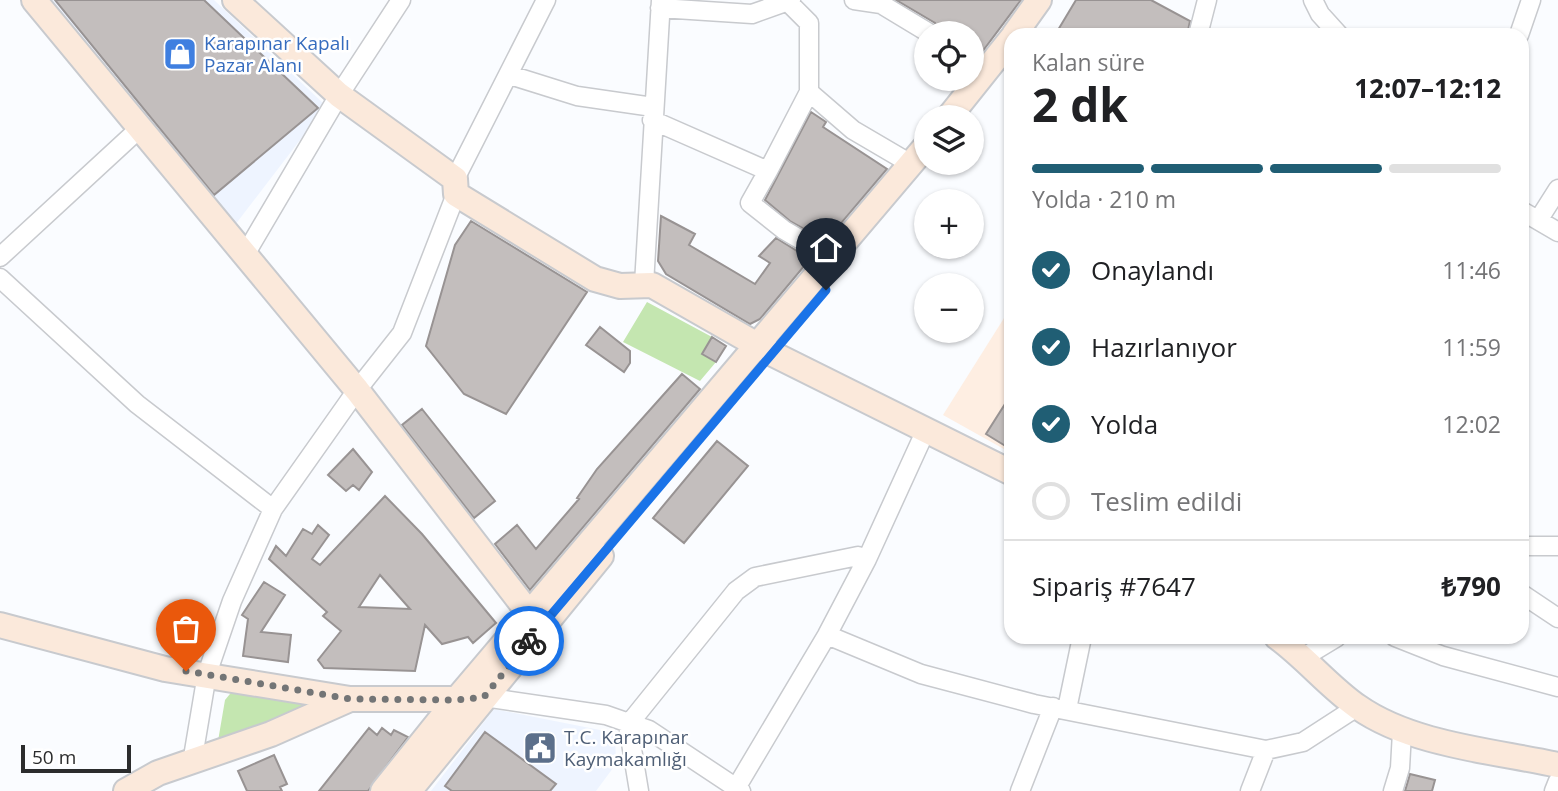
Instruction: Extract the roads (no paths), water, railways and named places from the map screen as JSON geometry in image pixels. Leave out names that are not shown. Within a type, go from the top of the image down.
[{"type":"street","points":[[34,0],[357,390],[535,621]]},
{"type":"street","points":[[235,0],[339,95],[456,187],[596,279],[620,286],[652,285],[766,349],[925,432],[1004,469]]},
{"type":"street","points":[[246,253],[339,95],[401,0]]},
{"type":"street","points":[[192,763],[207,674],[232,601],[273,509],[357,390],[402,333],[456,187],[546,0]]},
{"type":"street","points":[[854,0],[880,2],[914,24]]},
{"type":"street","points":[[1019,28],[1039,0]]},
{"type":"street","points":[[1038,28],[1057,0]]},
{"type":"street","points":[[1201,28],[1207,0]]},
{"type":"street","points":[[1313,0],[1320,14],[1333,28]]},
{"type":"street","points":[[1521,28],[1531,0]]},
{"type":"street","points":[[643,284],[660,4],[752,14],[788,1],[809,23],[809,92],[750,203],[784,230],[832,258]]},
{"type":"street","points":[[958,105],[1004,48]]},
{"type":"street","points":[[974,105],[990,64]]},
{"type":"street","points":[[510,75],[577,96],[653,113],[768,170]]},
{"type":"street","points":[[809,92],[853,130],[914,154]]},
{"type":"street","points":[[0,257],[140,128]]},
{"type":"street","points":[[766,349],[832,258],[914,168]]},
{"type":"street","points":[[383,791],[456,700],[535,621],[766,349],[914,169]]},
{"type":"street","points":[[1539,219],[1558,189]]},
{"type":"street","points":[[1529,214],[1558,232]]},
{"type":"street","points":[[0,278],[137,404],[273,509]]},
{"type":"street","points":[[0,625],[165,669],[350,699],[456,700],[484,697],[606,715],[628,725],[649,730],[738,790],[827,635],[867,559],[925,432]]},
{"type":"street","points":[[1529,546],[1558,546]]},
{"type":"street","points":[[639,791],[628,725],[736,591],[755,577],[858,556],[867,559]]},
{"type":"street","points":[[1529,599],[1558,618]]},
{"type":"street","points":[[409,791],[484,697],[535,621]]},
{"type":"street","points":[[827,635],[921,674],[1060,708],[1266,750],[1303,742],[1357,707]]},
{"type":"street","points":[[1020,791],[1060,708],[1080,644]]},
{"type":"street","points":[[1286,644],[1357,707],[1402,732],[1558,765]]},
{"type":"street","points":[[1304,657],[1325,644]]},
{"type":"street","points":[[1413,644],[1443,656],[1558,687]]},
{"type":"street","points":[[126,791],[158,773],[271,734],[350,699]]},
{"type":"street","points":[[1393,791],[1400,768],[1402,732]]},
{"type":"street","points":[[1250,791],[1266,750]]},
{"type":"street","points":[[1554,791],[1558,781]]},
{"type":"place","name":"Karapınar Kapalı Pazar Alanı","points":[[180,54]]},
{"type":"place","name":"T.C. Karapınar Kaymakamlığı","points":[[540,748]]}]
